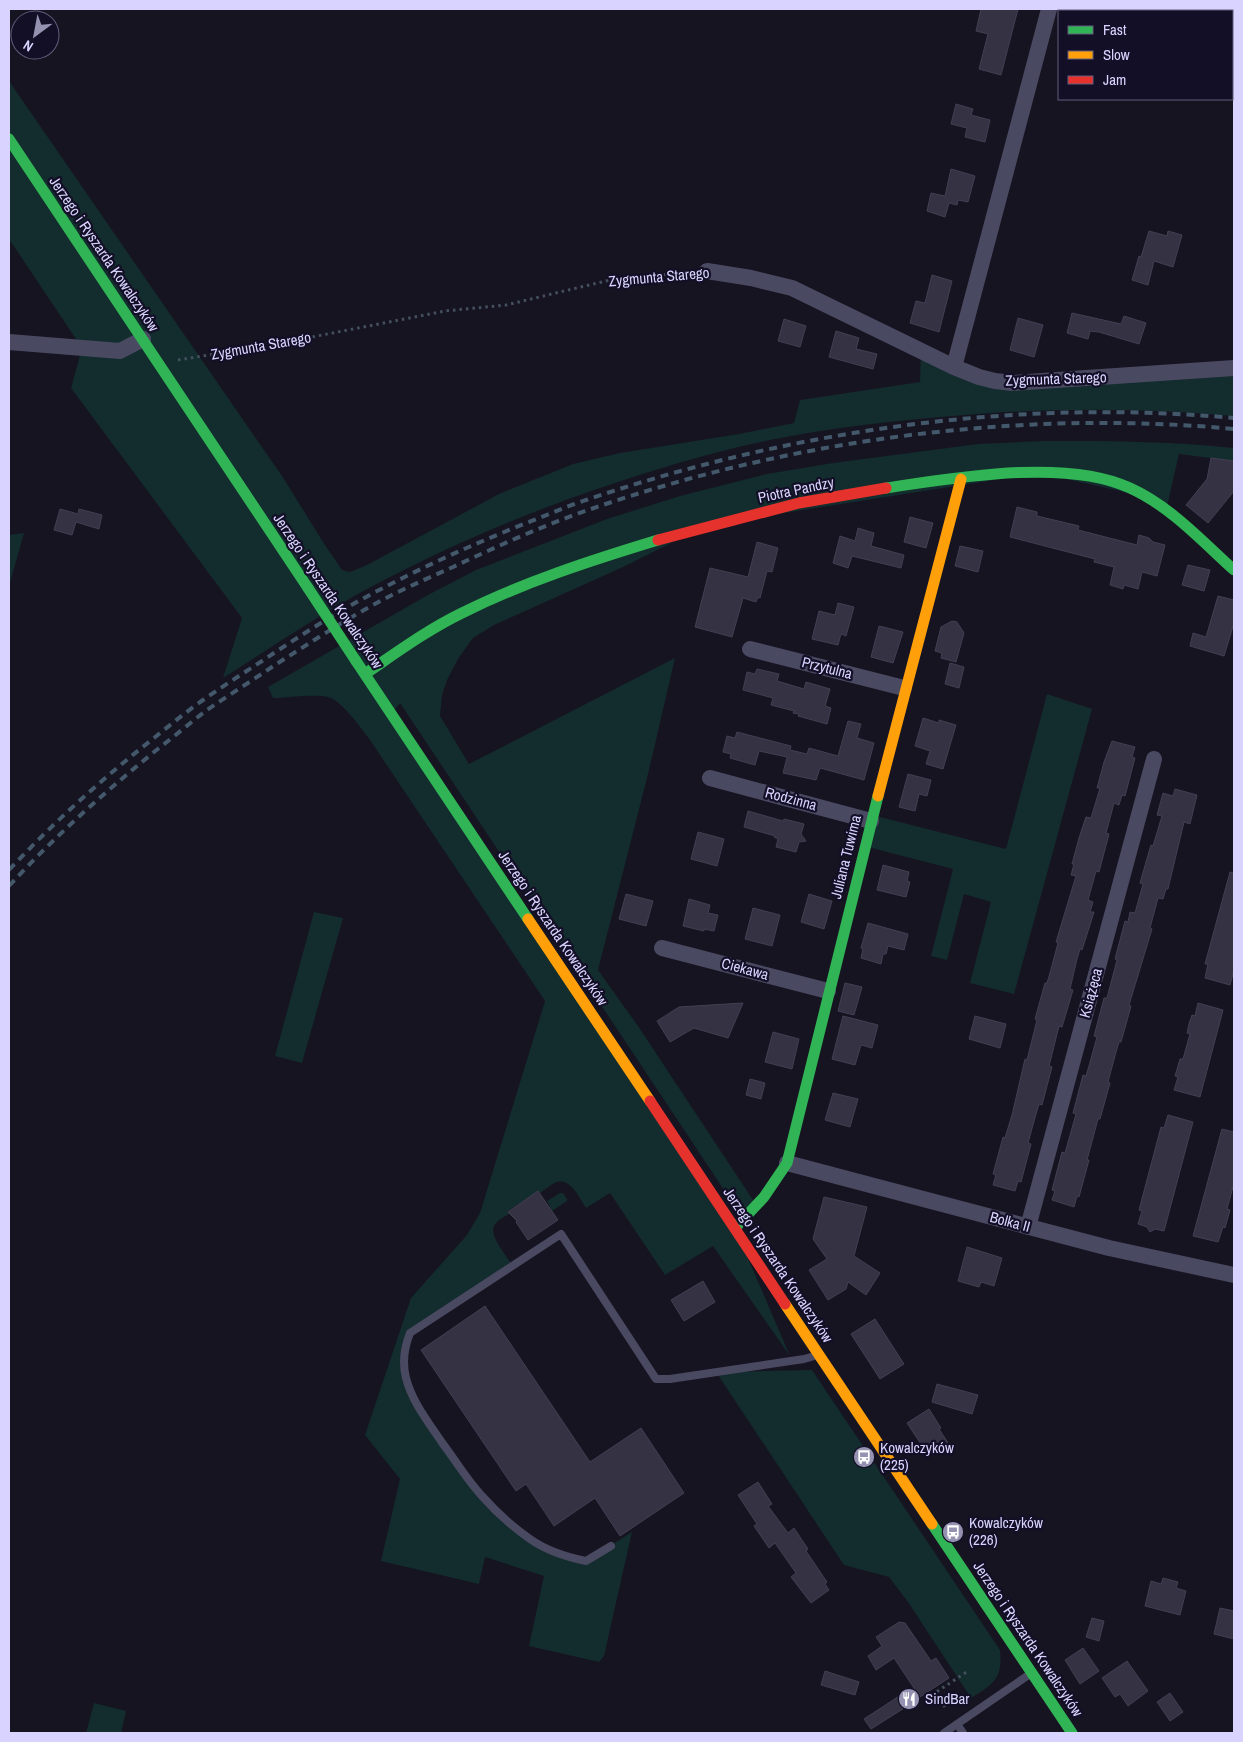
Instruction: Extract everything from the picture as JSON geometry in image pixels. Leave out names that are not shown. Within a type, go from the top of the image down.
[{"type":"main road","name":"Jerzego i Ryszarda Kowalczyków","points":[[9,139],[1072,1733]]},
{"type":"main road","name":"Piotra Pandzy","points":[[365,674],[462,613],[521,587],[643,544],[707,525],[797,504],[864,491],[961,479],[1039,473],[1075,474],[1114,480],[1166,511],[1234,570]]},
{"type":"main road","name":"Juliana Tuwima","points":[[736,1228],[768,1194],[787,1163],[904,688],[961,479]]},
{"type":"street","points":[[954,367],[1049,9]]},
{"type":"street","name":"Zygmunta Starego","points":[[707,271],[751,278],[792,288],[954,367],[995,381],[1013,383],[1234,368]]},
{"type":"street","points":[[9,342],[120,351],[143,340]]},
{"type":"street","name":"Przytulna","points":[[750,649],[904,688]]},
{"type":"street","name":"Książęca","points":[[1028,1227],[1154,759]]},
{"type":"street","name":"Rodzinna","points":[[710,778],[871,820]]},
{"type":"street","name":"Ciekawa","points":[[662,948],[828,991]]},
{"type":"street","name":"Bolka II","points":[[787,1163],[1109,1248],[1234,1275]]},
{"type":"lane","points":[[610,1546],[586,1562],[564,1557],[532,1540],[504,1518],[481,1495],[431,1426],[414,1398],[406,1377],[403,1358],[405,1345],[410,1333],[561,1234],[656,1379],[670,1379],[804,1359],[820,1354]]},
{"type":"lane","points":[[944,1733],[1032,1673]]},
{"type":"lane","points":[[957,1724],[963,1733]]},
{"type":"path","name":"Zygmunta Starego","points":[[158,363],[276,344],[445,311],[506,305],[610,280],[707,271]]},
{"type":"path","points":[[944,1707],[935,1693],[968,1671]]},
{"type":"green space","points":[[9,81],[284,479],[342,570],[350,572],[367,565],[499,494],[573,464],[620,453],[794,423],[800,400],[920,382],[921,351],[979,377],[1234,368],[1234,416],[1170,411],[1106,410],[977,414],[833,429],[714,453],[594,490],[480,534],[442,551],[350,598],[223,678],[242,618],[71,388],[82,348],[9,239]]},
{"type":"green space","points":[[1043,441],[1115,441],[1234,448],[1234,461],[1179,454],[1166,511],[1147,497],[1039,473],[707,525],[623,567],[494,625],[473,638],[458,659],[447,680],[442,695],[440,716],[469,764],[675,658],[649,770],[598,970],[638,1026],[757,1206],[744,1220],[400,703],[392,713],[735,1228],[790,1356],[713,1246],[665,1275],[610,1193],[586,1208],[571,1186],[567,1183],[557,1182],[540,1193],[538,1191],[508,1211],[510,1213],[495,1224],[494,1235],[512,1265],[410,1333],[403,1359],[414,1398],[481,1495],[532,1540],[586,1561],[632,1532],[604,1656],[599,1662],[529,1646],[544,1576],[485,1557],[479,1584],[381,1561],[400,1479],[365,1435],[411,1298],[467,1235],[480,1213],[545,1001],[370,740],[352,717],[341,705],[331,698],[311,696],[273,698],[268,687],[426,596],[476,570],[607,519],[680,496],[767,474],[833,463],[978,444]]},
{"type":"green space","points":[[24,533],[9,586],[9,535]]},
{"type":"green space","points":[[1047,694],[1092,709],[1014,994],[970,983],[991,902],[964,894],[947,960],[931,956],[953,869],[864,846],[872,815],[1006,849]]},
{"type":"green space","points":[[314,912],[343,918],[302,1063],[275,1056]]},
{"type":"green space","points":[[563,1193],[567,1201],[552,1211],[548,1202],[546,1202]]},
{"type":"green space","points":[[812,1370],[1000,1650],[1000,1667],[995,1679],[986,1689],[971,1698],[908,1602],[889,1577],[844,1565],[716,1372]]},
{"type":"green space","points":[[94,1703],[126,1711],[121,1733],[86,1733]]},
{"type":"building","points":[[981,9],[1018,9],[1001,75],[979,69],[988,34],[976,31]]},
{"type":"building","points":[[956,104],[973,109],[971,115],[990,120],[985,142],[965,137],[967,128],[951,124]]},
{"type":"building","points":[[951,169],[975,176],[968,202],[958,200],[957,205],[949,203],[945,217],[927,211],[931,193],[945,196]]},
{"type":"building","points":[[1149,231],[1167,236],[1168,231],[1182,235],[1173,267],[1154,261],[1148,285],[1132,280]]},
{"type":"building","points":[[932,275],[952,281],[939,332],[910,323],[916,301],[925,303]]},
{"type":"building","points":[[1072,313],[1121,324],[1124,316],[1146,323],[1139,344],[1090,331],[1088,339],[1067,333]]},
{"type":"building","points":[[1018,318],[1043,325],[1034,357],[1010,350]]},
{"type":"building","points":[[784,319],[806,326],[800,347],[778,341]]},
{"type":"building","points":[[836,331],[859,338],[856,349],[877,354],[873,369],[829,357]]},
{"type":"building","points":[[1211,458],[1234,461],[1234,491],[1208,523],[1186,505],[1207,479]]},
{"type":"building","points":[[1017,507],[1037,512],[1037,516],[1079,526],[1078,530],[1137,545],[1139,535],[1149,538],[1153,542],[1165,545],[1157,576],[1142,572],[1138,589],[1124,585],[1123,589],[1110,585],[1114,567],[1094,562],[1095,559],[1010,537]]},
{"type":"building","points":[[60,509],[78,514],[79,509],[102,515],[99,529],[76,522],[72,535],[54,530]]},
{"type":"building","points":[[910,517],[933,523],[926,548],[904,542]]},
{"type":"building","points":[[858,528],[874,533],[871,546],[904,555],[901,568],[852,556],[848,568],[833,563],[840,536],[855,541]]},
{"type":"building","points":[[757,542],[778,548],[772,572],[767,571],[760,598],[758,597],[756,602],[743,598],[732,637],[695,627],[710,568],[748,577]]},
{"type":"building","points":[[960,546],[983,551],[978,572],[955,566]]},
{"type":"building","points":[[1188,565],[1210,570],[1204,591],[1182,585]]},
{"type":"building","points":[[1218,596],[1234,600],[1234,623],[1224,656],[1190,646],[1193,633],[1206,637]]},
{"type":"building","points":[[838,603],[854,607],[846,636],[841,634],[838,645],[812,639],[819,611],[835,615]]},
{"type":"building","points":[[952,621],[957,622],[964,633],[956,662],[941,658],[942,653],[935,651],[941,627]]},
{"type":"building","points":[[879,626],[903,632],[893,663],[871,657]]},
{"type":"building","points":[[950,663],[964,667],[959,688],[945,684]]},
{"type":"building","points":[[757,669],[779,674],[777,681],[804,689],[806,682],[830,689],[825,706],[831,708],[827,724],[798,716],[799,714],[793,713],[794,711],[771,705],[773,698],[743,690],[747,672],[755,674]]},
{"type":"building","points":[[923,718],[939,723],[939,720],[956,725],[943,769],[926,764],[930,751],[915,746]]},
{"type":"building","points":[[848,721],[861,724],[857,738],[874,743],[864,780],[820,768],[816,780],[783,773],[787,757],[759,751],[755,765],[730,758],[731,754],[723,752],[727,736],[735,738],[737,732],[791,746],[790,750],[807,754],[809,748],[838,756]]},
{"type":"building","points":[[1112,741],[1135,747],[1132,757],[1135,758],[1125,796],[1122,795],[1119,805],[1114,803],[1106,833],[1109,834],[1099,872],[1096,871],[1088,900],[1093,902],[1090,912],[1094,912],[1082,950],[1080,949],[1077,959],[1070,989],[1073,990],[1062,1027],[1059,1026],[1049,1066],[1052,1067],[1042,1105],[1039,1104],[1028,1143],[1031,1144],[1021,1182],[1018,1181],[1015,1191],[993,1185],[996,1175],[993,1174],[1003,1137],[1005,1138],[1012,1115],[1025,1059],[1027,1060],[1037,1020],[1035,1019],[1045,983],[1047,983],[1050,973],[1058,943],[1056,942],[1076,876],[1071,875],[1079,838],[1086,817],[1091,818],[1100,788],[1097,788],[1104,762]]},
{"type":"building","points":[[908,774],[931,780],[927,796],[919,794],[915,811],[899,807]]},
{"type":"building","points":[[1175,789],[1197,795],[1190,824],[1184,822],[1168,889],[1166,889],[1163,899],[1158,898],[1150,928],[1152,929],[1129,1005],[1131,1006],[1121,1042],[1119,1042],[1116,1052],[1108,1082],[1110,1083],[1100,1119],[1098,1119],[1079,1197],[1077,1196],[1074,1207],[1052,1200],[1055,1191],[1052,1190],[1062,1152],[1065,1153],[1076,1114],[1073,1113],[1083,1075],[1086,1076],[1097,1037],[1094,1036],[1104,998],[1107,998],[1125,921],[1128,922],[1130,912],[1135,913],[1143,884],[1140,883],[1162,816],[1157,815],[1163,793],[1173,796]]},
{"type":"building","points":[[748,811],[783,821],[784,819],[804,824],[801,834],[806,841],[799,842],[796,852],[776,847],[778,839],[775,836],[744,827]]},
{"type":"building","points":[[698,832],[724,839],[717,866],[691,859]]},
{"type":"building","points":[[883,865],[909,872],[907,881],[910,882],[906,897],[877,890]]},
{"type":"building","points":[[1230,872],[1234,873],[1234,970],[1230,985],[1205,978],[1208,964],[1205,964]]},
{"type":"building","points":[[626,894],[653,901],[646,926],[619,919]]},
{"type":"building","points":[[809,894],[832,901],[824,929],[801,922]]},
{"type":"building","points":[[689,899],[710,905],[708,913],[718,915],[714,931],[704,929],[704,931],[683,926]]},
{"type":"building","points":[[753,908],[780,915],[772,946],[745,939]]},
{"type":"building","points":[[868,923],[908,934],[904,950],[888,946],[886,954],[883,954],[881,964],[861,958],[863,949],[861,948]]},
{"type":"building","points":[[845,983],[862,987],[854,1015],[838,1011]]},
{"type":"building","points":[[743,1003],[728,1038],[694,1028],[670,1042],[657,1021],[679,1007]]},
{"type":"building","points":[[1198,1003],[1223,1010],[1200,1097],[1174,1090],[1178,1077],[1175,1076],[1180,1059],[1183,1059],[1190,1034],[1187,1033],[1189,1024],[1192,1015],[1195,1016]]},
{"type":"building","points":[[843,1016],[878,1025],[872,1048],[861,1045],[855,1065],[832,1059]]},
{"type":"building","points":[[975,1016],[1006,1024],[1000,1048],[969,1039]]},
{"type":"building","points":[[773,1032],[799,1039],[792,1069],[765,1062]]},
{"type":"building","points":[[750,1079],[765,1083],[761,1099],[746,1095]]},
{"type":"building","points":[[833,1093],[858,1099],[850,1127],[825,1120]]},
{"type":"building","points":[[1168,1115],[1193,1122],[1164,1231],[1155,1229],[1150,1232],[1147,1227],[1138,1224],[1142,1211],[1139,1210],[1161,1127],[1164,1128]]},
{"type":"building","points":[[1222,1129],[1234,1132],[1234,1183],[1227,1209],[1230,1210],[1225,1228],[1223,1227],[1218,1242],[1193,1236]]},
{"type":"building","points":[[538,1191],[558,1220],[528,1240],[517,1221],[508,1212]]},
{"type":"building","points":[[824,1197],[867,1207],[854,1256],[880,1273],[866,1295],[848,1282],[846,1289],[828,1300],[809,1270],[827,1259],[813,1239]]},
{"type":"building","points":[[967,1247],[1002,1258],[994,1286],[981,1282],[979,1287],[958,1281]]},
{"type":"building","points":[[703,1281],[715,1302],[684,1321],[671,1300]]},
{"type":"building","points":[[485,1306],[590,1462],[641,1428],[684,1493],[620,1536],[595,1498],[554,1526],[526,1484],[516,1491],[421,1350]]},
{"type":"building","points":[[875,1319],[904,1364],[880,1379],[851,1334]]},
{"type":"building","points":[[937,1384],[978,1395],[972,1414],[932,1402]]},
{"type":"building","points":[[929,1409],[948,1443],[929,1456],[907,1423]]},
{"type":"building","points":[[758,1482],[772,1504],[768,1506],[788,1533],[794,1528],[808,1549],[806,1551],[827,1582],[825,1584],[829,1590],[811,1603],[791,1577],[796,1573],[775,1543],[769,1548],[754,1526],[757,1524],[738,1495]]},
{"type":"building","points":[[1163,1578],[1178,1582],[1176,1588],[1186,1591],[1180,1615],[1145,1606],[1151,1581],[1161,1584]]},
{"type":"building","points":[[1220,1608],[1234,1611],[1234,1639],[1214,1634]]},
{"type":"building","points":[[1092,1618],[1104,1621],[1099,1641],[1086,1637]]},
{"type":"building","points":[[899,1622],[905,1623],[931,1661],[936,1658],[949,1678],[920,1697],[894,1658],[876,1670],[868,1656],[882,1646],[876,1637]]},
{"type":"building","points":[[1083,1648],[1099,1671],[1080,1684],[1065,1660]]},
{"type":"building","points":[[1127,1661],[1148,1691],[1128,1706],[1120,1694],[1115,1697],[1102,1678]]},
{"type":"building","points":[[825,1671],[859,1682],[855,1695],[821,1685]]},
{"type":"building","points":[[910,1689],[917,1700],[871,1729],[864,1719]]},
{"type":"building","points":[[1170,1693],[1183,1712],[1170,1721],[1157,1702]]},
{"type":"railway","points":[[9,870],[61,818],[135,753],[203,700],[295,640],[387,586],[457,552],[572,505],[664,476],[744,455],[825,438],[906,425],[988,417],[1070,413],[1152,413],[1234,418]]},
{"type":"railway","points":[[9,886],[26,867],[100,797],[139,764],[207,710],[275,665],[347,620],[392,595],[573,515],[668,485],[747,464],[827,448],[909,435],[990,427],[1072,423],[1154,424],[1234,429]]},
{"type":"traffic: fast","points":[[9,139],[308,588]]},
{"type":"traffic: fast","points":[[886,488],[1010,473],[1043,472],[1074,474],[1104,479],[1130,488],[1159,504],[1234,570]]},
{"type":"traffic: fast","points":[[365,674],[436,627],[510,591],[558,572],[658,540]]},
{"type":"traffic: fast","points":[[308,588],[356,661]]},
{"type":"traffic: fast","points":[[356,661],[528,919]]},
{"type":"traffic: fast","points":[[735,1228],[764,1197],[787,1163],[878,796]]},
{"type":"traffic: fast","points":[[932,1524],[1072,1733]]},
{"type":"traffic: slow","points":[[878,796],[961,479]]},
{"type":"traffic: slow","points":[[528,919],[650,1101]]},
{"type":"traffic: slow","points":[[785,1304],[932,1524]]},
{"type":"traffic: jam","points":[[658,540],[799,503],[886,488]]},
{"type":"traffic: jam","points":[[650,1101],[785,1304]]},
{"type":"place","name":"Kowalczyków (225)","points":[[864,1457]]},
{"type":"place","name":"Kowalczyków (226)","points":[[953,1532]]},
{"type":"place","name":"SindBar","points":[[909,1699]]}]
